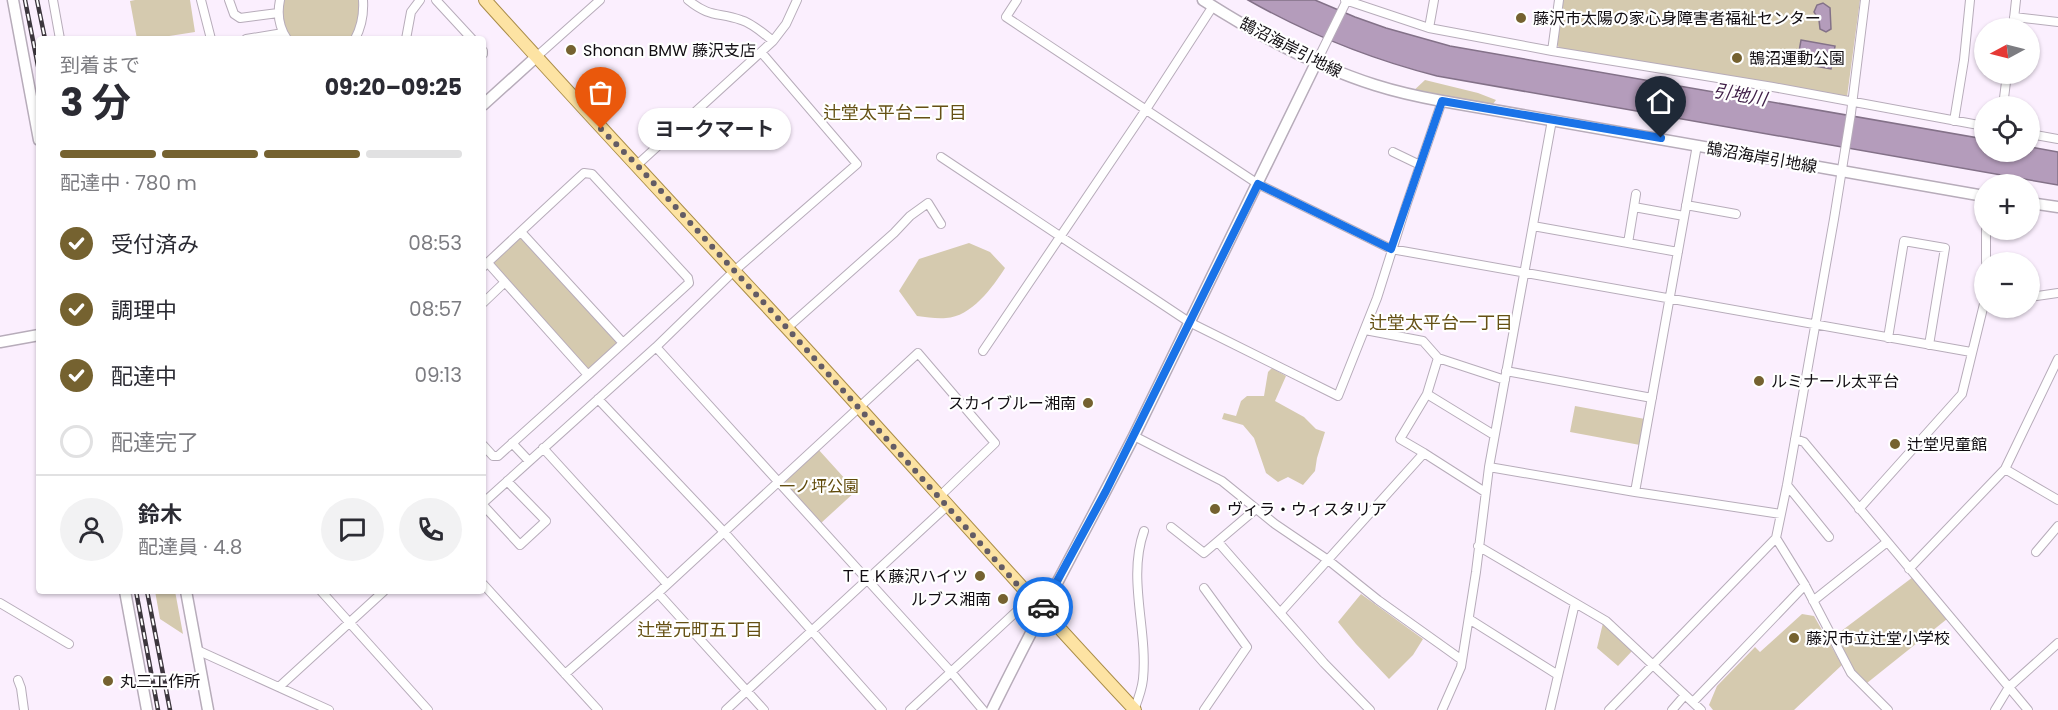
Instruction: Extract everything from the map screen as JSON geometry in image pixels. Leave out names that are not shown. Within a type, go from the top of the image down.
[{"type":"main road","points":[[484,0],[535,58],[787,328],[1041,611],[1135,710]]},
{"type":"street","points":[[13,0],[36,124]]},
{"type":"street","points":[[53,0],[59,36]]},
{"type":"street","points":[[201,0],[210,36]]},
{"type":"street","points":[[229,0],[234,14],[240,18],[278,13]]},
{"type":"street","points":[[280,0],[278,13],[285,36]]},
{"type":"street","points":[[356,36],[363,18],[363,0]]},
{"type":"street","points":[[410,36],[411,12],[420,0]]},
{"type":"street","points":[[436,0],[469,36]]},
{"type":"street","points":[[486,102],[600,0]]},
{"type":"street","points":[[688,0],[698,9],[714,15],[742,20],[773,41]]},
{"type":"street","points":[[637,165],[773,41],[786,24],[797,0]]},
{"type":"street","points":[[1017,0],[1005,17],[1145,111],[1258,184],[1391,249],[1971,352]]},
{"type":"street","points":[[992,710],[1041,611],[1134,436],[1346,0],[1429,28],[1974,124]]},
{"type":"street","points":[[1429,28],[1434,0]]},
{"type":"street","points":[[1552,51],[1559,0]]},
{"type":"street","points":[[1609,710],[1621,695],[1654,665],[1776,538],[1851,113],[1865,0]]},
{"type":"street","points":[[1954,121],[1964,60],[1970,0]]},
{"type":"street","points":[[2014,18],[2016,0]]},
{"type":"street","points":[[982,351],[1145,111],[1208,3]]},
{"type":"street","name":"鵠沼海岸引地線","points":[[1208,3],[1317,61],[1374,85],[1442,101],[1697,145],[1842,166],[1974,194]]},
{"type":"street","points":[[2040,20],[2058,22]]},
{"type":"street","points":[[486,501],[656,347],[733,272],[857,164],[761,51]]},
{"type":"street","points":[[941,157],[1189,322],[1338,396],[1365,330],[1442,101]]},
{"type":"street","points":[[1442,710],[1458,675],[1462,660],[1494,435],[1552,120]]},
{"type":"street","points":[[2040,136],[2058,139]]},
{"type":"street","points":[[1635,492],[1697,145]]},
{"type":"street","points":[[1392,152],[1420,165]]},
{"type":"street","points":[[486,264],[584,173],[592,174],[688,278],[689,283],[498,456],[493,456],[486,448]]},
{"type":"street","points":[[1628,243],[1636,194]]},
{"type":"street","points":[[787,328],[910,216],[928,203],[941,224]]},
{"type":"street","points":[[2040,204],[2058,207]]},
{"type":"street","points":[[1686,205],[1736,214]]},
{"type":"street","points":[[1634,207],[1684,216]]},
{"type":"street","points":[[1533,226],[1678,252]]},
{"type":"street","points":[[521,232],[623,343]]},
{"type":"street","points":[[1888,338],[1904,241],[1945,248],[1929,345]]},
{"type":"street","points":[[486,266],[505,282],[588,375]]},
{"type":"street","points":[[486,300],[505,282]]},
{"type":"street","points":[[2040,296],[2058,293]]},
{"type":"street","points":[[1859,509],[1962,394],[1980,318]]},
{"type":"street","points":[[1365,330],[1423,341],[1438,358],[1505,380]]},
{"type":"street","points":[[0,342],[36,336]]},
{"type":"street","points":[[656,347],[983,710]]},
{"type":"street","points":[[565,674],[658,593],[918,353],[995,443],[943,502],[868,580],[726,710]]},
{"type":"street","points":[[1438,358],[1427,394],[1400,439],[1485,492]]},
{"type":"street","points":[[1909,568],[2005,469],[2058,359]]},
{"type":"street","points":[[1506,371],[1652,398]]},
{"type":"street","points":[[1427,394],[1494,435]]},
{"type":"street","points":[[598,399],[724,532],[882,710]]},
{"type":"street","points":[[1134,436],[1222,481],[1378,600],[1462,660]]},
{"type":"street","points":[[1795,439],[1804,442],[2028,710]]},
{"type":"street","points":[[512,443],[529,461]]},
{"type":"street","points":[[543,448],[667,584]]},
{"type":"street","points":[[1280,613],[1424,453]]},
{"type":"street","points":[[1489,467],[1781,514]]},
{"type":"street","points":[[2005,469],[2058,500]]},
{"type":"street","points":[[486,507],[520,545],[546,521],[507,481]]},
{"type":"street","points":[[1787,485],[1829,537]]},
{"type":"street","points":[[1171,527],[1204,553],[1256,509]]},
{"type":"street","points":[[2036,552],[2058,526]]},
{"type":"street","points":[[1135,710],[1143,678],[1137,565],[1139,546],[1144,531]]},
{"type":"street","points":[[1776,538],[1814,601],[1851,673],[1888,710]]},
{"type":"street","points":[[1218,542],[1323,663],[1370,710]]},
{"type":"street","points":[[1814,601],[1887,543]]},
{"type":"street","points":[[1478,546],[1606,621],[1701,710]]},
{"type":"street","points":[[1693,702],[1805,585]]},
{"type":"street","points":[[486,587],[598,710]]},
{"type":"street","points":[[1204,588],[1247,647],[1204,710]]},
{"type":"street","points":[[658,593],[764,710]]},
{"type":"street","points":[[126,594],[147,710]]},
{"type":"street","points":[[187,594],[208,710]]},
{"type":"street","points":[[324,594],[428,710]]},
{"type":"street","points":[[279,687],[381,594]]},
{"type":"street","points":[[910,710],[1031,598]]},
{"type":"street","points":[[0,603],[69,644]]},
{"type":"street","points":[[1550,710],[1575,603]]},
{"type":"street","points":[[1469,619],[1558,675]]},
{"type":"street","points":[[1995,710],[2009,687],[2058,643]]},
{"type":"street","points":[[197,650],[320,708],[329,710]]},
{"type":"street","points":[[18,680],[24,710]]},
{"type":"street","points":[[1672,710],[1685,695]]},
{"type":"green space","points":[[190,0],[195,32],[169,36],[136,36],[130,1]]},
{"type":"green space","points":[[283,0],[360,0],[358,25],[353,36],[290,36],[281,17]]},
{"type":"green space","name":"鵠沼運動公園","points":[[1563,0],[1860,0],[1847,97],[1559,48],[1557,44]]},
{"type":"green space","points":[[1425,80],[1478,93],[1496,100],[1489,109],[1410,94]]},
{"type":"green space","points":[[521,232],[623,343],[588,375],[488,263]]},
{"type":"green space","points":[[969,243],[990,252],[1005,268],[1000,276],[980,300],[964,312],[946,318],[917,316],[899,291],[919,259]]},
{"type":"green space","points":[[1272,368],[1286,376],[1275,401],[1304,417],[1316,429],[1325,432],[1315,471],[1303,485],[1288,477],[1278,482],[1266,473],[1254,438],[1243,425],[1222,419],[1224,413],[1236,416],[1241,401],[1247,396],[1264,396],[1268,372]]},
{"type":"green space","points":[[1575,406],[1645,419],[1640,445],[1570,432]]},
{"type":"green space","name":"一ノ坪公園","points":[[818,449],[856,491],[821,523],[783,482]]},
{"type":"green space","points":[[1913,577],[1947,619],[1867,683],[1853,670],[1836,635]]},
{"type":"green space","points":[[156,594],[176,594],[183,634],[160,619]]},
{"type":"green space","points":[[1361,594],[1423,639],[1413,655],[1389,679],[1338,622]]},
{"type":"green space","name":"藤沢市立辻堂小学校","points":[[1802,614],[1814,616],[1842,665],[1794,710],[1713,710],[1709,705],[1717,686],[1755,647],[1760,652]]},
{"type":"green space","points":[[1603,623],[1632,651],[1618,666],[1597,648]]},
{"type":"shaded area","points":[[1248,0],[1315,0],[1386,28],[1450,46],[1974,137],[1974,162],[2040,162],[2040,149],[2058,152],[2058,185],[2040,182],[2040,174],[1995,174],[1437,76],[1388,62],[1293,24]]},
{"type":"shaded area","points":[[1823,3],[1830,8],[1831,29],[1826,32],[1820,29],[1819,20],[1814,12],[1817,5]]},
{"type":"shaded area","points":[[1801,40],[1835,46],[1831,69],[1797,63]]},
{"type":"railway","points":[[25,0],[36,56]]},
{"type":"railway","points":[[37,0],[44,36]]},
{"type":"railway","points":[[137,594],[158,710]]},
{"type":"railway","points":[[148,594],[170,710]]},
{"type":"way so far","points":[[601,129],[787,328],[1041,611],[1043,607]]},
{"type":"place","name":"藤沢市太陽の家心身障害者福祉センター","points":[[1521,18]]},
{"type":"place","name":"Shonan BMW 藤沢支店","points":[[571,50]]},
{"type":"place","name":"鵠沼運動公園","points":[[1737,58]]},
{"type":"place","name":"ヨークマート","points":[[601,129]]},
{"type":"place","name":"ルミナール太平台","points":[[1759,381]]},
{"type":"place","name":"スカイブルー湘南","points":[[1088,403]]},
{"type":"place","name":"辻堂児童館","points":[[1895,444]]},
{"type":"place","name":"ヴィラ・ウィスタリア","points":[[1215,509]]},
{"type":"place","name":"ＴＥＫ藤沢ハイツ","points":[[980,576]]},
{"type":"place","name":"ルブス湘南","points":[[1003,599]]},
{"type":"place","name":"藤沢市立辻堂小学校","points":[[1794,638]]},
{"type":"place","name":"丸三工作所","points":[[108,681]]},
{"type":"district","name":"辻堂太平台二丁目","points":[[895,113]]},
{"type":"district","name":"辻堂太平台一丁目","points":[[1441,323]]},
{"type":"district","name":"辻堂元町五丁目","points":[[700,630]]},
{"type":"route","points":[[1043,607],[1106,491],[1258,184],[1391,249],[1442,101],[1661,138]]},
{"type":"water label","name":"引地川","points":[[1740,95]]}]
